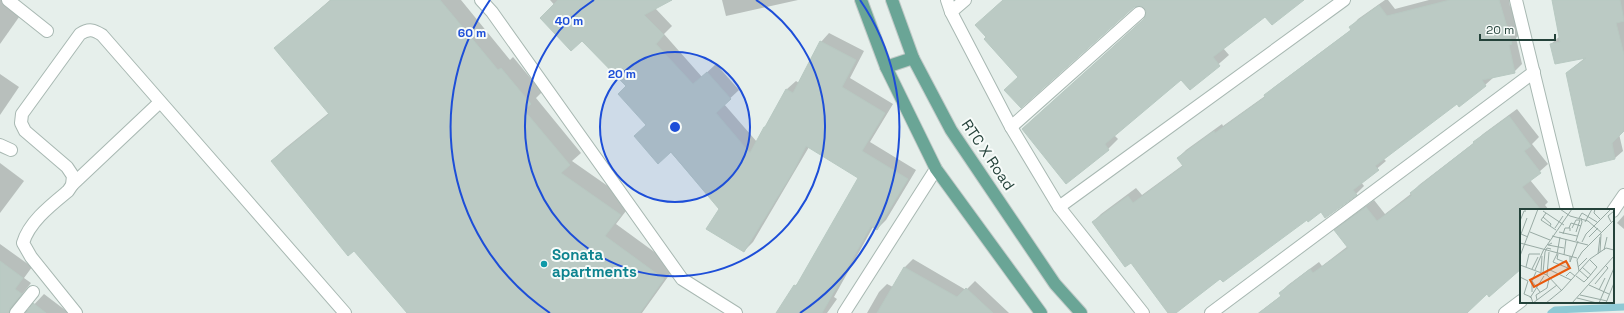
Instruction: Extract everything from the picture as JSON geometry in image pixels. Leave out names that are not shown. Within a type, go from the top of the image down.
[{"type":"main road","points":[[861,0],[886,68],[936,169],[1037,312]]},
{"type":"main road","name":"RTC X Road","points":[[892,0],[913,58],[951,130],[1055,284],[1081,313]]},
{"type":"main road","points":[[886,68],[913,58]]},
{"type":"street","points":[[8,0],[47,31]]},
{"type":"street","points":[[481,0],[492,12],[682,279],[736,313]]},
{"type":"street","points":[[947,0],[951,12],[1011,126],[1059,207],[1143,313]]},
{"type":"street","points":[[951,12],[965,0]]},
{"type":"street","points":[[1059,207],[1344,0]]},
{"type":"street","points":[[1516,0],[1567,209]]},
{"type":"street","points":[[1011,126],[1139,13]]},
{"type":"street","points":[[72,185],[73,176],[67,167],[25,131],[21,123],[22,114],[80,34],[86,30],[94,30],[102,35],[345,313]]},
{"type":"street","points":[[1211,313],[1534,72]]},
{"type":"street","points":[[76,313],[31,257],[23,243],[26,234],[31,226],[68,191],[72,185],[160,102]]},
{"type":"street","points":[[844,313],[936,169]]},
{"type":"street","points":[[1614,210],[1624,196]]},
{"type":"street","points":[[16,313],[33,292]]},
{"type":"street","points":[[1505,313],[1520,302]]},
{"type":"building","points":[[331,0],[440,0],[498,70],[501,68],[531,104],[524,110],[570,165],[561,173],[621,215],[605,236],[664,279],[640,313],[407,313],[354,251],[348,256],[271,161],[329,114],[274,48]]},
{"type":"building","points":[[558,0],[672,0],[644,15],[664,35],[656,44],[693,84],[707,72],[731,99],[716,113],[750,153],[786,89],[793,93],[820,41],[856,60],[842,87],[885,113],[862,151],[908,179],[877,230],[871,226],[822,313],[776,313],[794,285],[796,286],[858,178],[806,146],[794,170],[744,252],[706,229],[719,209],[671,152],[658,164],[634,136],[646,125],[618,94],[626,86],[582,41],[571,51],[540,18]]},
{"type":"building","points":[[1003,0],[1304,0],[1272,25],[1265,17],[1213,57],[1220,66],[1190,90],[1181,80],[1105,144],[1109,150],[1066,184],[1022,129],[1144,19],[1146,11],[1141,6],[1134,7],[1021,108],[1004,90],[1018,77],[984,39],[986,37],[975,25]]},
{"type":"building","points":[[1450,0],[1499,0],[1512,44],[1509,45],[1515,73],[1482,80],[1486,86],[1459,107],[1457,104],[1375,166],[1379,170],[1353,190],[1357,195],[1325,218],[1321,212],[1308,222],[1307,220],[1223,282],[1220,279],[1176,313],[1168,313],[1131,263],[1125,267],[1092,222],[1128,196],[1133,203],[1183,166],[1177,158],[1265,97],[1264,95],[1351,30],[1349,27],[1379,5],[1387,16]]},
{"type":"building","points":[[1552,0],[1620,0],[1624,21],[1616,23],[1624,55],[1624,131],[1612,143],[1615,159],[1586,166],[1566,73],[1586,58],[1555,64],[1550,44],[1560,42]]},
{"type":"building","points":[[1509,116],[1531,146],[1524,151],[1541,173],[1522,187],[1540,209],[1520,209],[1520,270],[1489,297],[1487,294],[1467,313],[1259,313],[1281,296],[1279,293],[1310,269],[1313,273],[1348,248],[1334,230],[1366,207],[1377,221],[1412,195],[1410,193],[1474,143],[1473,142]]},
{"type":"building","points":[[0,261],[23,278],[15,289],[22,294],[10,308],[9,313],[0,313]]},
{"type":"building","points":[[904,267],[957,297],[966,288],[993,313],[877,313]]},
{"type":"building","points":[[33,303],[46,313],[26,313]]},
{"type":"waterway","points":[[1551,313],[1555,310],[1624,307]]},
{"type":"place","name":"Sonata apartments","points":[[544,264]]}]
